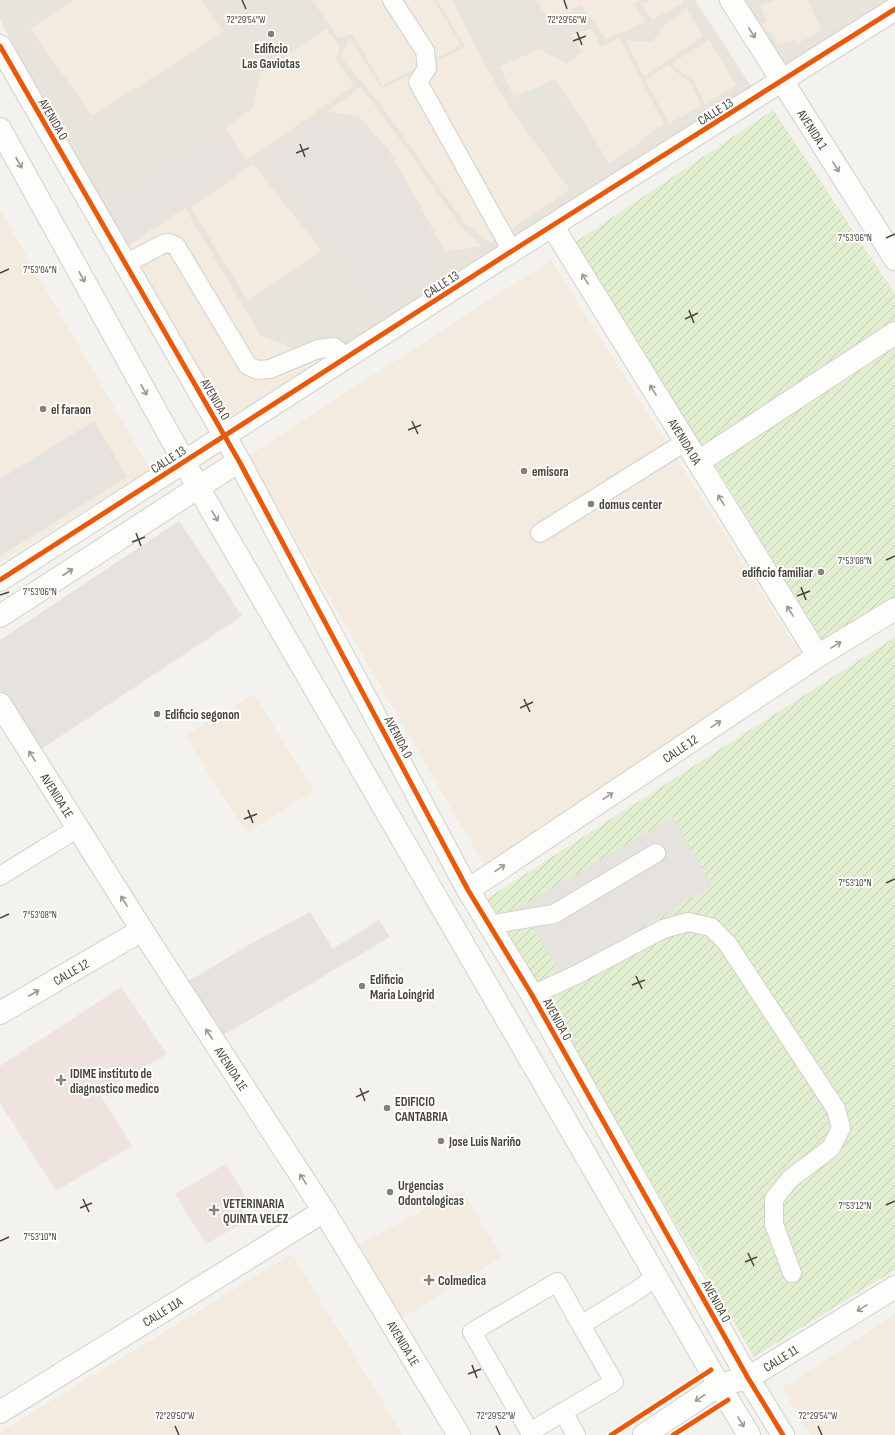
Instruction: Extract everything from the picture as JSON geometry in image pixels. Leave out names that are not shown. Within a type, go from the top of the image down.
[{"type":"street","name":"AVENIDA 1","points":[[731,0],[895,259]]},
{"type":"street","name":"CALLE 13","points":[[0,580],[512,251],[553,227],[895,9]]},
{"type":"street","name":"AVENIDA 0","points":[[0,46],[124,264],[239,461],[468,890],[532,995],[748,1378],[783,1435]]},
{"type":"street","points":[[0,129],[198,487],[749,1435]]},
{"type":"street","name":"AVENIDA 0A","points":[[553,227],[818,656]]},
{"type":"street","points":[[698,462],[895,333]]},
{"type":"street","points":[[0,616],[239,461]]},
{"type":"street","name":"CALLE 12","points":[[468,890],[818,656],[895,609]]},
{"type":"street","name":"AVENIDA 1E","points":[[0,704],[142,930],[324,1211],[459,1435]]},
{"type":"street","name":"CALLE 12","points":[[0,1013],[142,930]]},
{"type":"street","name":"CALLE 11A","points":[[0,1412],[324,1211]]},
{"type":"street","name":"CALLE 11","points":[[644,1435],[719,1385],[748,1378],[895,1287]]},
{"type":"lane","points":[[392,0],[425,51],[427,68],[418,82],[512,251]]},
{"type":"lane","points":[[124,264],[162,244],[169,243],[176,246],[248,366],[258,370],[270,369],[325,347],[334,347],[347,358]]},
{"type":"lane","points":[[540,533],[685,442]]},
{"type":"lane","points":[[0,876],[78,828]]},
{"type":"lane","points":[[488,925],[554,914],[656,853]]},
{"type":"lane","points":[[532,995],[576,975],[663,929],[688,922],[711,927],[727,943],[836,1109],[841,1128],[832,1148],[790,1179],[774,1199],[774,1224],[792,1273]]},
{"type":"lane","points":[[582,1325],[656,1277]]},
{"type":"lane","points":[[557,1282],[582,1325],[614,1382],[530,1432],[472,1332],[557,1282]]},
{"type":"lane","points":[[563,1412],[576,1435]]},
{"type":"shaded area","points":[[0,0],[695,0],[757,95],[233,429],[123,249],[0,20]]},
{"type":"shaded area","points":[[74,0],[202,0],[224,32],[92,116],[31,29]]},
{"type":"shaded area","points":[[312,0],[434,0],[461,45],[382,86],[353,34],[338,38]]},
{"type":"shaded area","points":[[437,0],[452,0],[508,106],[570,190],[491,243],[464,223],[384,109],[341,57],[350,38],[382,89],[465,47]]},
{"type":"shaded area","points":[[536,0],[639,0],[633,4],[646,22],[606,39],[581,4],[551,23]]},
{"type":"shaded area","points":[[651,0],[681,0],[683,3],[652,20],[641,5]]},
{"type":"shaded area","points":[[744,0],[895,0],[791,75]]},
{"type":"shaded area","points":[[777,0],[808,0],[821,30],[797,44],[795,40],[777,45],[772,33],[764,30],[761,24],[767,21],[760,6]]},
{"type":"shaded area","points":[[686,8],[703,36],[644,77],[625,40],[652,42],[664,26]]},
{"type":"shaded area","points":[[326,29],[340,46],[336,60],[354,86],[246,160],[225,128],[252,109],[261,73]]},
{"type":"shaded area","points":[[592,29],[601,47],[620,38],[664,124],[610,164],[556,79],[514,97],[500,67],[539,49],[567,63],[582,52],[571,34]]},
{"type":"shaded area","points":[[709,40],[736,85],[705,105],[693,80],[671,64]]},
{"type":"shaded area","points":[[668,65],[692,84],[701,106],[669,123],[645,80]]},
{"type":"shaded area","points":[[361,87],[407,149],[462,228],[482,246],[445,251],[389,150],[359,117],[327,111]]},
{"type":"shaded area","points":[[320,118],[352,119],[383,149],[439,253],[421,284],[383,315],[263,155]]},
{"type":"shaded area","points":[[223,131],[244,161],[184,205],[114,252],[92,213]]},
{"type":"shaded area","points":[[253,164],[322,251],[248,301],[191,208]]},
{"type":"shaded area","points":[[185,208],[261,336],[336,364],[233,429],[123,249]]},
{"type":"shaded area","points":[[0,210],[150,469],[0,563]]},
{"type":"shaded area","points":[[551,260],[808,666],[484,865],[248,456]]},
{"type":"shaded area","points":[[94,421],[127,477],[0,556],[0,479]]},
{"type":"shaded area","points":[[179,521],[242,616],[40,750],[0,691],[0,640]]},
{"type":"shaded area","points":[[254,694],[314,791],[246,833],[185,736]]},
{"type":"shaded area","points":[[673,817],[712,886],[561,975],[520,907]]},
{"type":"shaded area","points":[[310,912],[333,949],[379,920],[390,937],[222,1036],[188,981],[252,943]]},
{"type":"shaded area","name":"IDIME instituto de diagnostico medico","points":[[121,987],[167,1054],[99,1093],[132,1146],[56,1191],[0,1103],[0,1066]]},
{"type":"shaded area","name":"VETERINARIA QUINTA VELEZ","points":[[226,1164],[245,1195],[237,1201],[248,1220],[206,1244],[175,1194]]},
{"type":"shaded area","points":[[462,1190],[502,1257],[399,1320],[356,1246]]},
{"type":"shaded area","points":[[292,1254],[403,1435],[0,1435],[0,1432]]},
{"type":"shaded area","points":[[895,1314],[895,1435],[810,1435],[782,1388]]},
{"type":"green space","points":[[773,110],[895,294],[895,320],[696,452],[571,245]]},
{"type":"green space","points":[[895,343],[895,608],[828,650],[713,462]]},
{"type":"green space","points":[[895,637],[895,1270],[754,1357],[486,899]]},
{"type":"cycle path","points":[[0,580],[512,251],[895,9]]},
{"type":"cycle path","points":[[0,46],[239,461],[468,890],[532,995],[748,1378],[783,1435]]},
{"type":"cycle path","points":[[611,1435],[711,1370]]},
{"type":"cycle path","points":[[673,1435],[728,1400]]},
{"type":"place","name":"Edificio Las Gaviotas","points":[[271,34]]},
{"type":"place","name":"el faraon","points":[[43,409]]},
{"type":"place","name":"emisora","points":[[524,471]]},
{"type":"place","name":"domus center","points":[[591,504]]},
{"type":"place","name":"edificio familiar","points":[[821,572]]},
{"type":"place","name":"Edificio segonon","points":[[157,714]]},
{"type":"place","name":"Edificio Maria Loingrid","points":[[362,986]]},
{"type":"place","name":"IDIME instituto de diagnostico medico","points":[[61,1080]]},
{"type":"place","name":"EDIFICIO CANTABRIA","points":[[387,1108]]},
{"type":"place","name":"Jose Luis Nariño","points":[[441,1141]]},
{"type":"place","name":"Urgencias Odontologicas","points":[[390,1192]]},
{"type":"place","name":"VETERINARIA QUINTA VELEZ","points":[[214,1210]]},
{"type":"place","name":"Colmedica","points":[[429,1280]]}]
